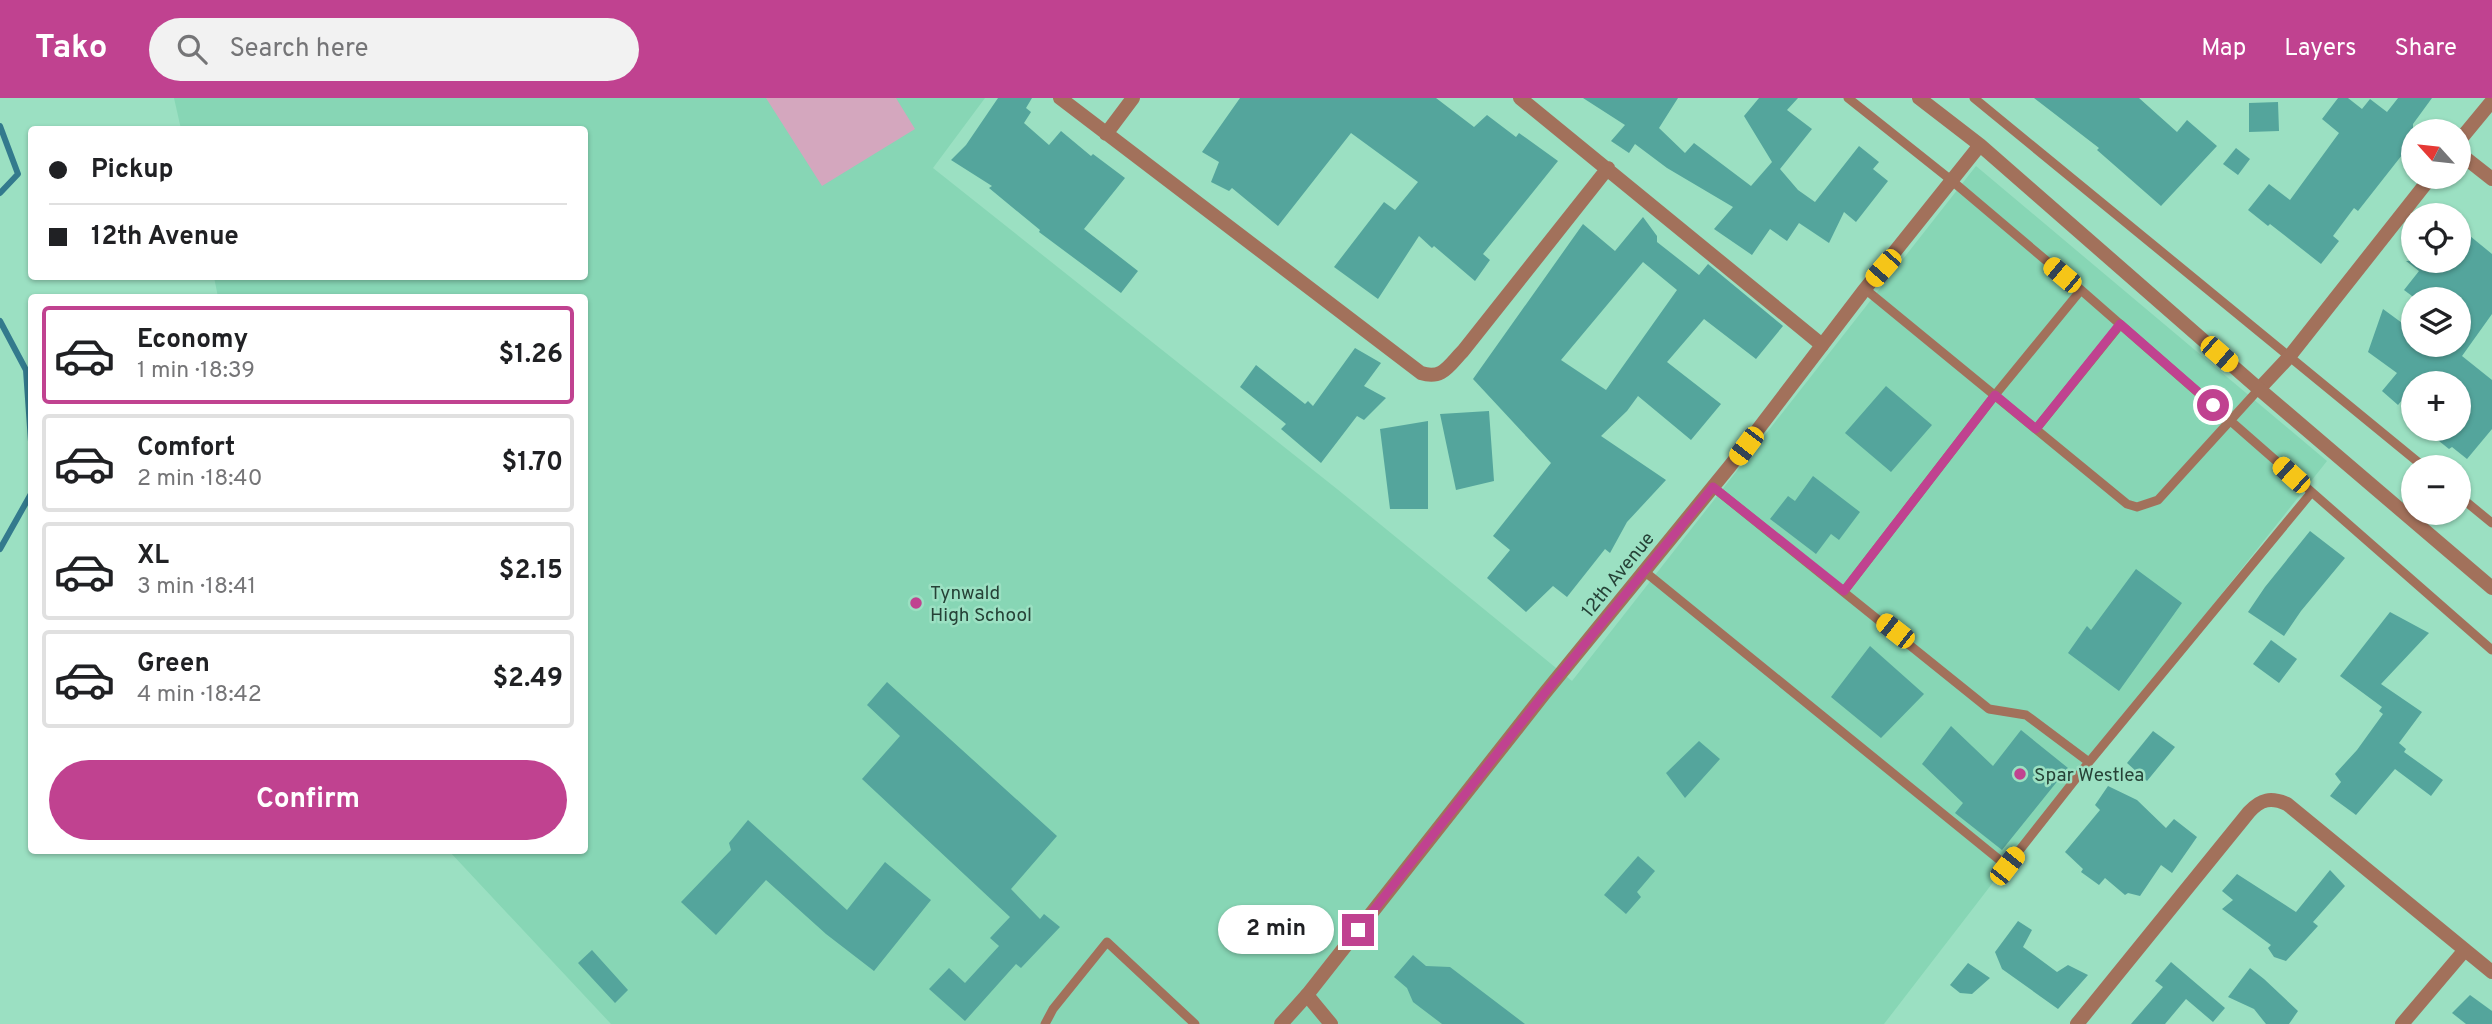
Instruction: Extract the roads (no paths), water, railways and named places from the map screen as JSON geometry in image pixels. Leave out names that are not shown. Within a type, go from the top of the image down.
[{"type":"street","points":[[1059,98],[1410,365],[1430,376],[1440,374],[1463,351],[1608,168]]},
{"type":"street","points":[[1106,134],[1133,98]]},
{"type":"street","points":[[1520,98],[1822,345]]},
{"type":"street","points":[[1919,98],[1980,145],[2492,588]]},
{"type":"street","points":[[2471,126],[2492,101]]},
{"type":"street","name":"12th Avenue","points":[[1281,1024],[1713,487],[1980,145]]},
{"type":"street","points":[[2471,162],[2492,179]]},
{"type":"street","points":[[2259,389],[2289,357],[2422,189]]},
{"type":"street","points":[[2077,1024],[2249,812],[2257,803],[2268,799],[2287,804],[2492,972]]},
{"type":"street","points":[[2402,1024],[2464,951]]},
{"type":"street","points":[[1307,995],[1331,1024]]},
{"type":"lane","points":[[1849,98],[2081,290],[2492,650]]},
{"type":"lane","points":[[1974,98],[2409,455]]},
{"type":"lane","points":[[1865,289],[2127,504],[2137,507],[2158,500],[2259,389]]},
{"type":"lane","points":[[1844,591],[1995,395],[2081,290]]},
{"type":"lane","points":[[2036,429],[2120,324]]},
{"type":"lane","points":[[1713,487],[1989,709],[2026,715],[2089,762]]},
{"type":"lane","points":[[1644,571],[2007,866],[2089,762],[2311,493]]},
{"type":"lane","points":[[2471,506],[2492,523]]},
{"type":"lane","points":[[1045,1024],[1060,1000],[1107,942],[1195,1024]]},
{"type":"waterway","points":[[0,126],[18,174],[0,193]]},
{"type":"waterway","points":[[0,321],[26,370],[28,399]]},
{"type":"waterway","points":[[0,549],[28,499]]},
{"type":"place","name":"Tynwald High School","points":[[916,603]]},
{"type":"place","name":"Spar Westlea","points":[[2020,774]]}]
